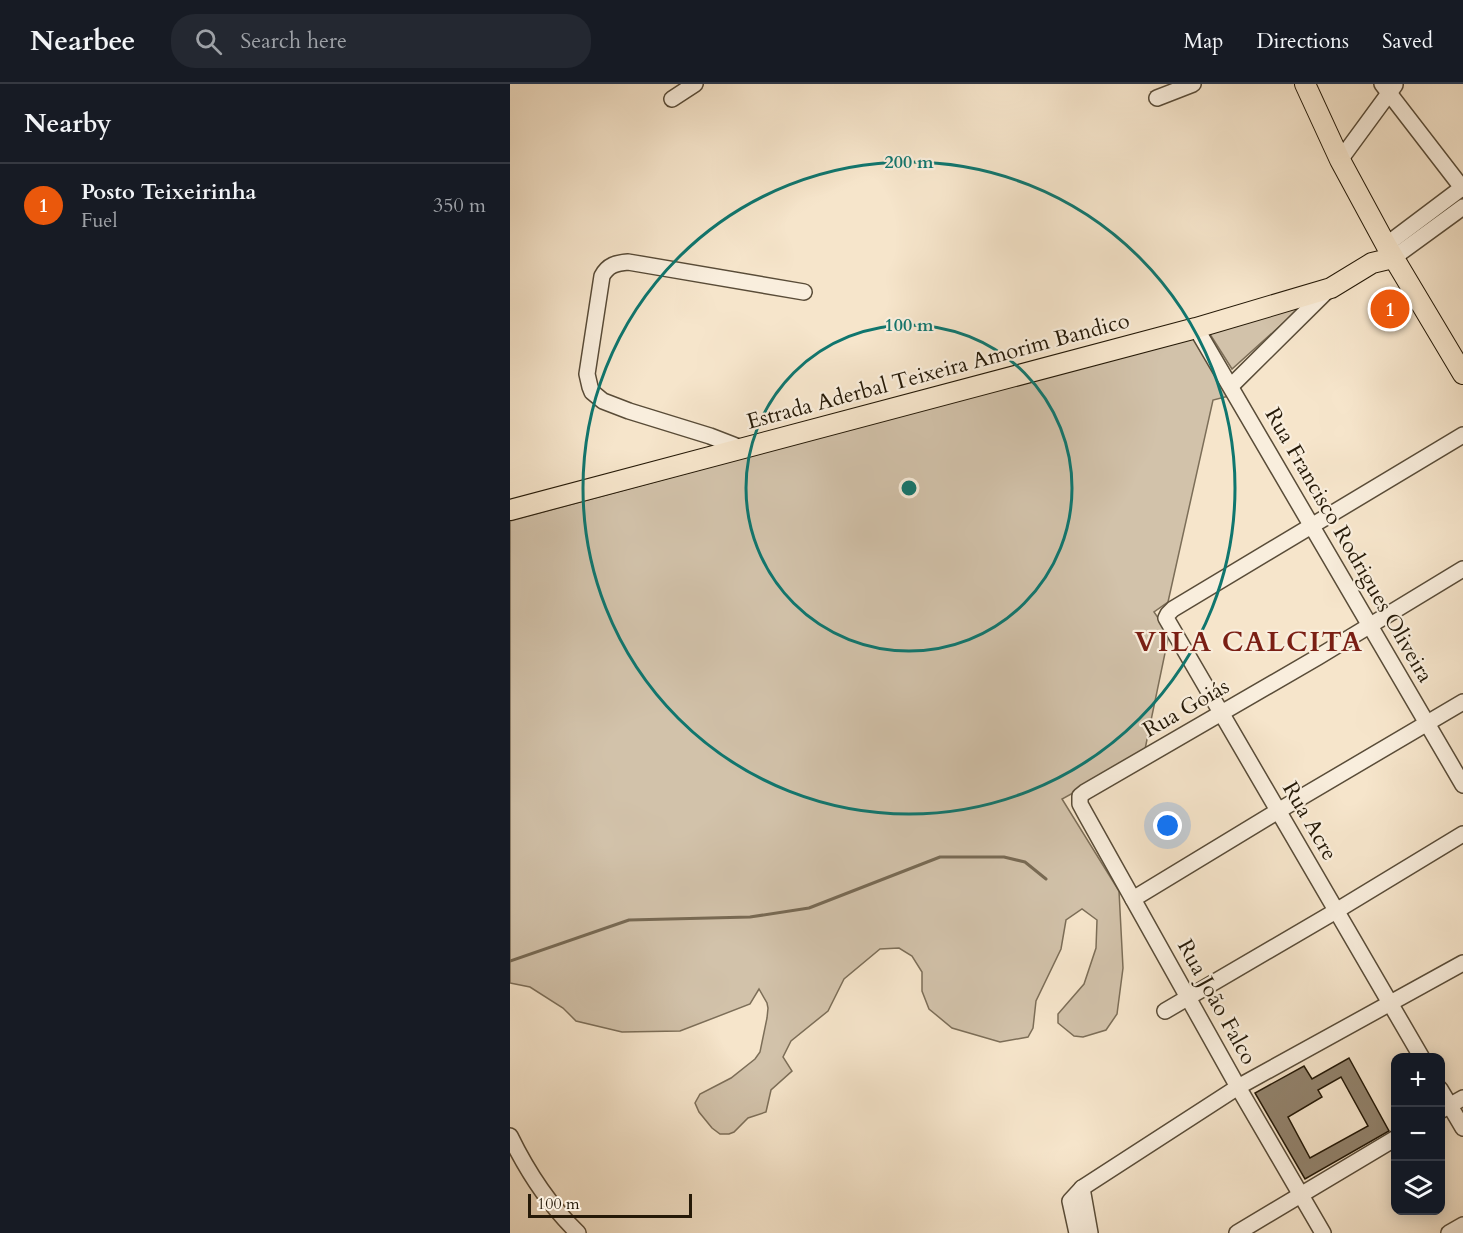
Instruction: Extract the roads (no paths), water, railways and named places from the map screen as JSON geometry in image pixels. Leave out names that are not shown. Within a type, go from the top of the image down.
[{"type":"main road","points":[[1305,84],[1340,160],[1389,252],[1463,374]]},
{"type":"main road","name":"Estrada Aderbal Teixeira Amorim Bandico","points":[[510,510],[1196,328],[1331,288],[1389,252]]},
{"type":"street","points":[[672,99],[695,84]]},
{"type":"street","points":[[1157,98],[1194,84]]},
{"type":"street","points":[[1340,160],[1389,87],[1463,188],[1389,252]]},
{"type":"street","points":[[1389,252],[1463,207]]},
{"type":"street","points":[[741,448],[628,411],[596,396],[588,381],[588,363],[602,276],[613,264],[628,262],[804,292]]},
{"type":"street","points":[[1231,386],[1331,288]]},
{"type":"street","name":"Rua Francisco Rodrigues Oliveira","points":[[1196,328],[1463,785]]},
{"type":"street","points":[[1312,526],[1463,435]]},
{"type":"street","name":"Rua Acre","points":[[1312,526],[1173,609],[1167,614],[1167,620],[1419,1053]]},
{"type":"street","name":"Rua Goiás","points":[[1085,792],[1221,714],[1463,569]]},
{"type":"street","points":[[1133,899],[1463,702]]},
{"type":"street","name":"Rua João Falco","points":[[1085,792],[1080,796],[1080,804],[1238,1087],[1323,1233]]},
{"type":"street","points":[[1165,1011],[1463,834]]},
{"type":"street","points":[[1077,1233],[1070,1201],[1082,1188],[1238,1087],[1463,963]]},
{"type":"street","points":[[1451,1105],[1463,1128]]},
{"type":"street","points":[[510,1136],[520,1158],[536,1182],[560,1214],[578,1233]]},
{"type":"street","points":[[1237,1233],[1391,1140]]},
{"type":"street","points":[[1082,1188],[1090,1233]]},
{"type":"street","points":[[1449,1233],[1463,1225]]},
{"type":"waterway","points":[[510,961],[629,920],[750,917],[809,908],[940,857],[1004,857],[1025,862],[1046,879]]},
{"type":"place","name":"Posto Teixeirinha","points":[[1390,309]]},
{"type":"district","name":"VILA CALCITA","points":[[1249,642]]}]
